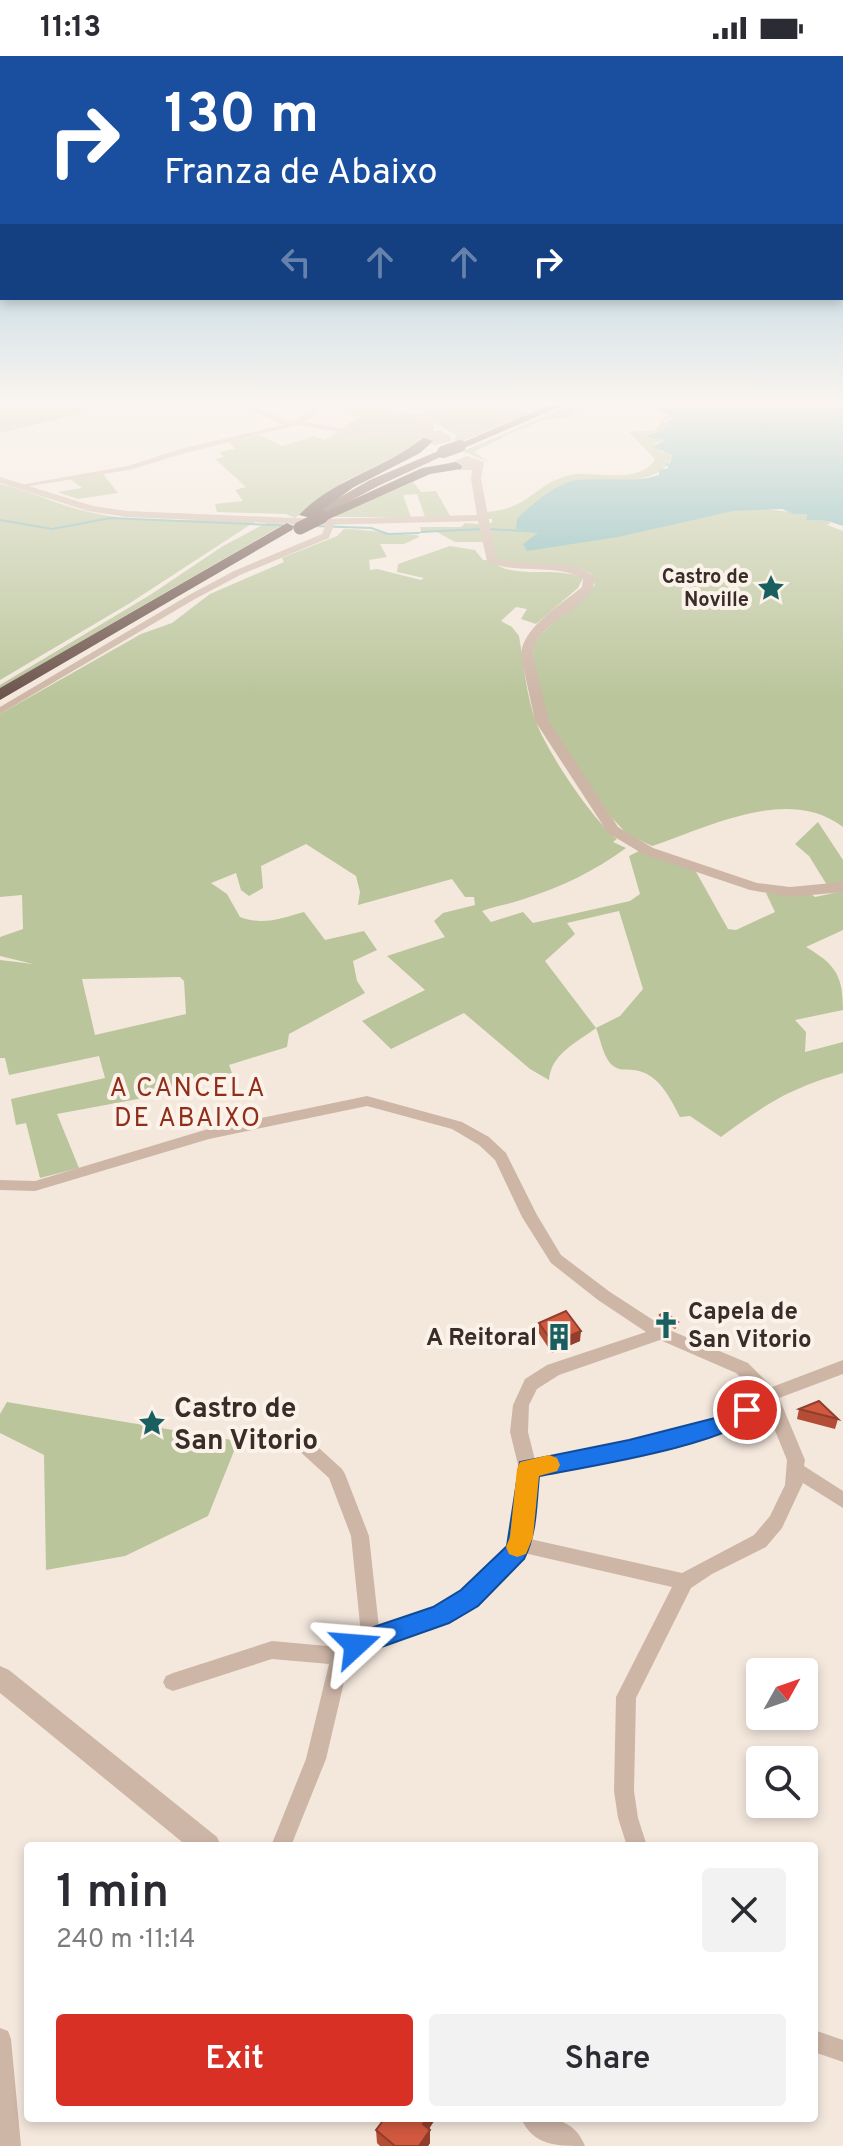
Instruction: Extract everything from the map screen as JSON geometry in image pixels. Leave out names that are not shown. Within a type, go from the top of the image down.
[{"type":"highway","points":[[304,523],[326,503]]},
{"type":"highway","points":[[0,695],[237,559],[304,523],[352,503]]},
{"type":"street","points":[[74,503],[112,513],[304,523],[483,518]]},
{"type":"street","points":[[475,503],[483,518],[491,559],[514,567],[568,569],[589,578],[585,590],[531,639],[527,656],[542,721],[613,830],[626,841],[648,851],[765,889],[790,892],[843,887]]},
{"type":"street","points":[[0,711],[192,597],[237,573],[326,536],[304,523]]},
{"type":"street","points":[[0,1185],[35,1186],[208,1134],[367,1101],[457,1125],[484,1141],[501,1157],[556,1259],[604,1296],[661,1333],[742,1368],[769,1395],[796,1460],[794,1485],[760,1541],[684,1582],[626,1697],[624,1791],[636,1842]]},
{"type":"street","points":[[283,1842],[316,1759],[341,1656],[356,1645],[440,1615],[470,1598],[516,1552],[522,1537],[528,1469],[519,1432],[521,1405],[531,1384],[553,1370],[661,1333]]},
{"type":"street","points":[[528,1469],[629,1449],[725,1424],[769,1395],[843,1367]]},
{"type":"street","points":[[302,1443],[336,1474],[360,1536],[371,1639]]},
{"type":"street","points":[[795,1469],[843,1500]]},
{"type":"street","points":[[518,1544],[684,1582]]},
{"type":"street","points":[[173,1682],[272,1650],[341,1656]]},
{"type":"street","points":[[0,1678],[203,1842]]},
{"type":"street","points":[[0,2039],[9,2146]]},
{"type":"street","points":[[818,2042],[843,2051]]},
{"type":"street","points":[[541,2122],[570,2146]]},
{"type":"green space","points":[[0,503],[59,503],[109,516],[151,520],[256,521],[130,603],[0,680]]},
{"type":"green space","points":[[316,503],[295,518],[286,514],[217,512],[215,504]]},
{"type":"green space","points":[[365,503],[406,503],[411,517],[331,517]]},
{"type":"green space","points":[[420,503],[442,503],[450,516],[425,517]]},
{"type":"green space","points":[[520,503],[726,503],[807,514],[806,520],[828,521],[831,523],[827,525],[843,531],[843,827],[821,815],[798,810],[773,810],[723,821],[652,846],[627,834],[612,818],[549,723],[532,659],[534,645],[541,634],[595,585],[591,574],[581,569],[503,562],[495,556],[487,523],[492,523],[492,519],[486,519],[486,512]]},
{"type":"green space","points":[[268,522],[284,524],[0,688],[0,685],[150,595],[223,546]]},
{"type":"green space","points":[[465,523],[480,524],[483,542],[455,542],[435,531],[422,533],[420,527],[461,527]]},
{"type":"green space","points":[[344,529],[417,535],[419,537],[404,544],[380,544],[387,557],[369,560],[370,570],[421,580],[424,578],[397,572],[398,564],[450,546],[475,550],[483,560],[506,569],[564,573],[583,578],[578,588],[536,624],[521,619],[527,609],[516,607],[501,621],[512,627],[519,636],[533,712],[550,750],[583,801],[617,839],[613,842],[626,848],[564,884],[482,911],[491,922],[523,912],[533,923],[630,901],[640,894],[629,856],[639,851],[695,870],[728,929],[736,930],[775,912],[766,893],[811,894],[815,897],[843,891],[843,930],[806,947],[824,959],[835,972],[841,988],[843,1010],[795,1020],[806,1032],[805,1052],[843,1042],[843,1073],[778,1099],[721,1137],[690,1116],[680,1117],[653,1078],[639,1071],[613,1066],[605,1056],[596,1028],[559,1056],[549,1080],[530,1069],[464,1013],[391,1049],[362,1021],[425,990],[387,956],[445,937],[434,921],[443,913],[475,905],[474,897],[465,897],[452,879],[358,905],[360,892],[356,876],[306,844],[261,866],[263,888],[249,896],[241,890],[236,873],[211,883],[227,894],[240,917],[248,920],[280,919],[304,912],[325,940],[364,931],[377,950],[353,961],[357,981],[365,993],[289,1034],[287,1047],[229,1065],[232,1073],[170,1093],[57,1114],[79,1168],[40,1178],[26,1123],[16,1125],[11,1099],[105,1078],[99,1056],[9,1075],[5,1058],[0,1058],[0,960],[33,964],[0,956],[0,937],[23,929],[22,895],[0,897],[0,714],[141,634],[172,623],[210,594],[284,562],[282,558],[337,536]],"holes":[[[619,911],[643,989],[620,1016],[596,1028],[545,961],[575,934],[567,923]],[[180,977],[184,981],[186,1014],[95,1035],[82,979]]]},
{"type":"green space","points":[[818,822],[843,860],[843,883],[827,885],[809,856],[795,844]]},
{"type":"green space","points":[[7,1402],[238,1441],[208,1516],[125,1556],[46,1570],[44,1455],[0,1433],[0,1414]]},
{"type":"water","points":[[534,503],[843,503],[843,526],[828,521],[806,520],[807,514],[794,514],[782,509],[733,511],[618,537],[527,551],[523,544],[539,532],[516,529],[517,519]]},
{"type":"building","points":[[566,1311],[581,1331],[553,1343],[539,1323]]},
{"type":"building","points":[[664,1312],[678,1322],[675,1324],[660,1315]]},
{"type":"building","points":[[819,1401],[838,1419],[799,1409]]},
{"type":"building","points":[[382,2122],[424,2122],[430,2130],[419,2146],[395,2146],[376,2130]]},
{"type":"waterway","points":[[0,520],[52,529],[110,518],[298,526]]},
{"type":"waterway","points":[[313,526],[371,528],[388,534],[419,533]]},
{"type":"waterway","points":[[421,532],[481,529]]},
{"type":"waterway","points":[[489,529],[540,532]]},
{"type":"slow traffic","points":[[517,1547],[522,1537],[528,1469],[549,1465]]},
{"type":"place","name":"Castro de Noville","points":[[771,588]]},
{"type":"place","name":"Capela de San Vitorio","points":[[666,1325]]},
{"type":"place","name":"A Reitoral","points":[[559,1337]]},
{"type":"place","name":"Castro de San Vitorio","points":[[152,1423]]},
{"type":"district","name":"A CANCELA DE ABAIXO","points":[[188,1102]]},
{"type":"route","points":[[356,1645],[440,1615],[470,1598],[516,1552],[522,1537],[528,1469],[629,1449],[725,1424],[747,1410]]}]
